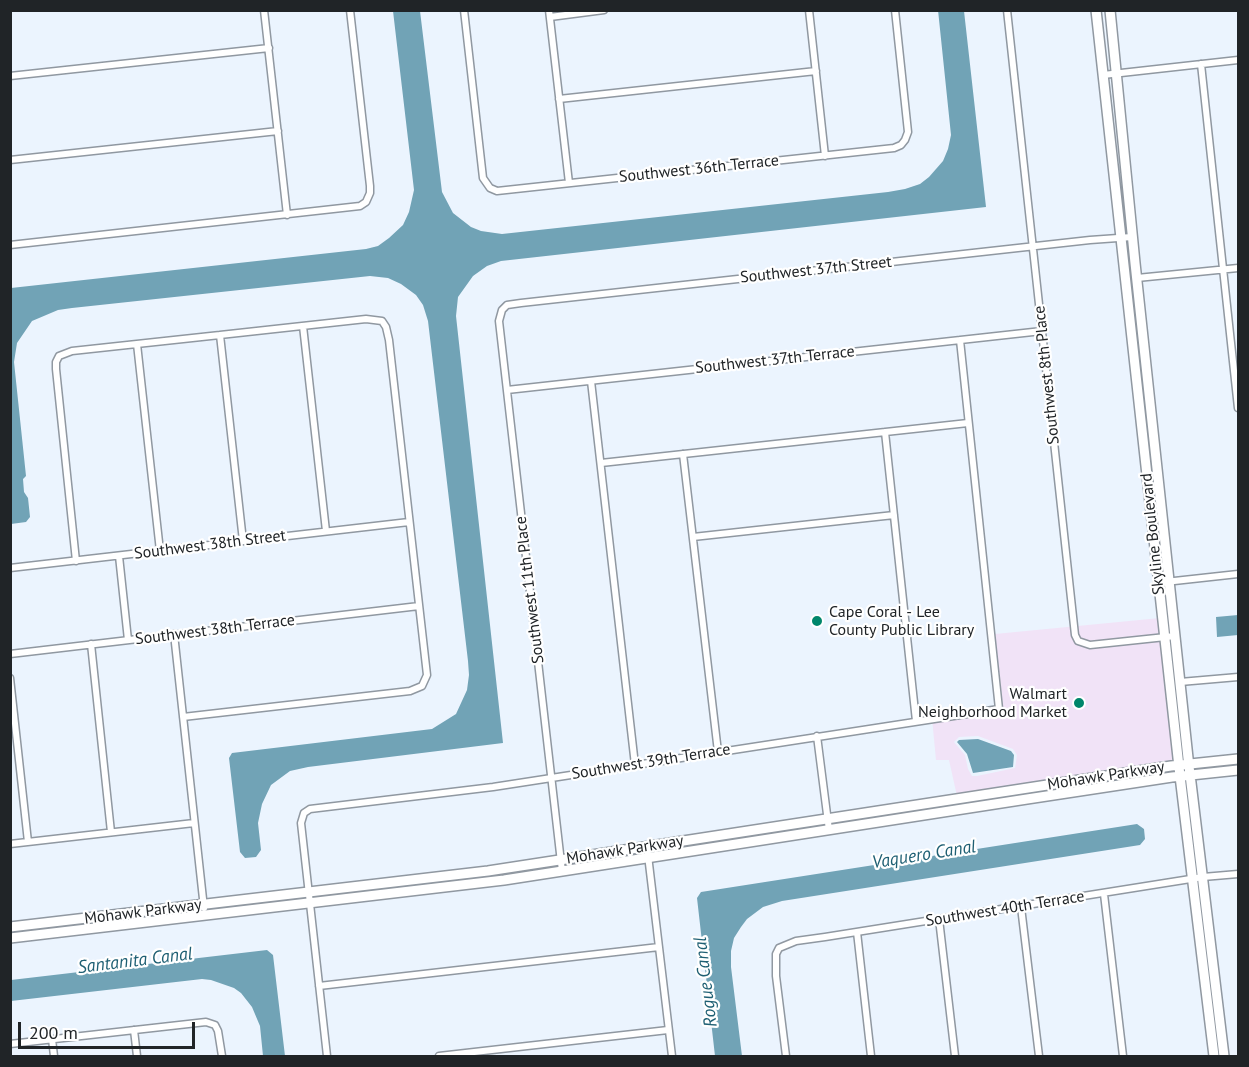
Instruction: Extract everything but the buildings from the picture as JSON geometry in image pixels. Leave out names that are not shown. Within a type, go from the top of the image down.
[{"type":"street","points":[[264,10],[287,215]]},
{"type":"street","points":[[10,245],[351,208],[366,202],[370,193],[350,10]]},
{"type":"street","name":"Southwest 36th Terrace","points":[[464,10],[483,178],[490,188],[497,191],[894,148],[905,140],[907,122],[895,10]]},
{"type":"street","points":[[569,183],[550,14],[604,10]]},
{"type":"street","points":[[809,10],[825,156]]},
{"type":"street","name":"Southwest 8th Place","points":[[1007,10],[1075,635],[1078,641],[1090,645],[1175,636]]},
{"type":"street","name":"Skyline Boulevard","points":[[1096,10],[1180,776],[1214,1056]]},
{"type":"street","name":"Skyline Boulevard","points":[[1110,10],[1180,682],[1224,1056]]},
{"type":"street","points":[[10,76],[268,48]]},
{"type":"street","points":[[1103,75],[1239,60]]},
{"type":"street","points":[[1201,64],[1239,408]]},
{"type":"street","points":[[559,99],[816,71]]},
{"type":"street","points":[[10,160],[278,131]]},
{"type":"street","name":"Southwest 37th Street","points":[[502,310],[507,305],[521,303],[1132,237]]},
{"type":"street","points":[[1137,278],[1239,268]]},
{"type":"street","name":"Southwest 11th Place","points":[[502,310],[499,321],[562,871]]},
{"type":"street","points":[[76,561],[56,369],[59,356],[72,351],[366,319],[382,321],[389,340],[427,675],[423,686],[410,691],[183,717]]},
{"type":"street","points":[[303,326],[326,531]]},
{"type":"street","name":"Southwest 37th Terrace","points":[[507,390],[1042,331]]},
{"type":"street","points":[[220,335],[243,541]]},
{"type":"street","points":[[601,463],[968,423],[960,340]]},
{"type":"street","points":[[137,344],[160,551]]},
{"type":"street","points":[[591,381],[636,765]]},
{"type":"street","name":"Southwest 39th Terrace","points":[[308,892],[301,823],[304,813],[310,809],[493,787],[999,709],[968,423]]},
{"type":"street","points":[[885,432],[916,721]]},
{"type":"street","points":[[683,454],[718,752]]},
{"type":"street","points":[[693,537],[894,516]]},
{"type":"street","name":"Southwest 38th Street","points":[[10,568],[409,522]]},
{"type":"street","points":[[119,556],[128,640]]},
{"type":"street","points":[[1159,582],[1239,574]]},
{"type":"street","name":"Southwest 38th Terrace","points":[[10,654],[419,606]]},
{"type":"street","points":[[174,634],[205,915]]},
{"type":"street","points":[[92,644],[111,832]]},
{"type":"street","points":[[1180,682],[1239,677]]},
{"type":"street","points":[[10,678],[28,842]]},
{"type":"street","points":[[817,736],[829,830]]},
{"type":"street","name":"Mohawk Parkway","points":[[10,927],[488,872],[1179,765],[1239,759]]},
{"type":"street","name":"Mohawk Parkway","points":[[10,938],[470,884],[1180,776],[1239,770]]},
{"type":"street","points":[[10,844],[194,823]]},
{"type":"street","points":[[647,847],[672,1056]]},
{"type":"street","name":"Southwest 40th Terrace","points":[[786,1056],[776,954],[779,948],[796,941],[1203,877],[1239,874]]},
{"type":"street","points":[[308,892],[327,1056]]},
{"type":"street","points":[[1104,894],[1123,1056]]},
{"type":"street","points":[[1021,907],[1039,1056]]},
{"type":"street","points":[[939,919],[955,1056]]},
{"type":"street","points":[[857,932],[871,1056]]},
{"type":"street","points":[[319,986],[659,947]]},
{"type":"street","points":[[10,1044],[203,1022],[215,1025],[219,1034],[222,1056]]},
{"type":"street","points":[[134,1030],[137,1056]]},
{"type":"street","points":[[439,1056],[668,1030]]},
{"type":"street","points":[[52,1039],[54,1056]]},
{"type":"shaded area","points":[[1160,618],[1175,762],[957,796],[949,760],[936,760],[932,718],[1003,707],[995,634]],"holes":[[[978,736],[1013,749],[1017,755],[1015,768],[972,776],[965,755],[954,742],[959,737]]]},
{"type":"water","points":[[938,10],[964,11],[986,207],[501,261],[487,266],[473,276],[458,297],[456,316],[503,743],[290,771],[271,785],[262,804],[258,823],[261,850],[256,857],[245,858],[240,852],[229,758],[232,753],[432,729],[456,714],[467,690],[468,661],[428,321],[423,305],[416,295],[401,284],[388,278],[370,276],[72,308],[58,310],[32,321],[17,343],[14,362],[26,476],[23,479],[24,492],[28,498],[30,517],[26,522],[11,524],[11,288],[378,246],[403,225],[409,212],[414,190],[393,11],[420,11],[442,192],[453,213],[471,227],[481,231],[502,234],[888,192],[920,184],[943,161],[951,135]]},
{"type":"water","points":[[1238,615],[1238,635],[1217,637],[1216,617]]},
{"type":"water","points":[[978,739],[1011,751],[1014,755],[1013,767],[973,773],[967,754],[957,742]]},
{"type":"water","points":[[1137,824],[1144,829],[1145,839],[1140,845],[782,901],[763,907],[747,919],[741,927],[734,938],[731,951],[742,1056],[715,1056],[697,898],[701,892]]},
{"type":"water","points":[[267,950],[273,955],[285,1056],[263,1056],[260,1026],[252,1007],[234,988],[211,980],[202,979],[11,1001],[11,980]]},
{"type":"place","name":"Cape Coral - Lee County Public Library","points":[[817,621]]},
{"type":"place","name":"Walmart Neighborhood Market","points":[[1079,703]]},
{"type":"water label","name":"Vaquero Canal","points":[[924,855]]},
{"type":"water label","name":"Santanita Canal","points":[[135,961]]},
{"type":"water label","name":"Rogue Canal","points":[[706,982]]}]
